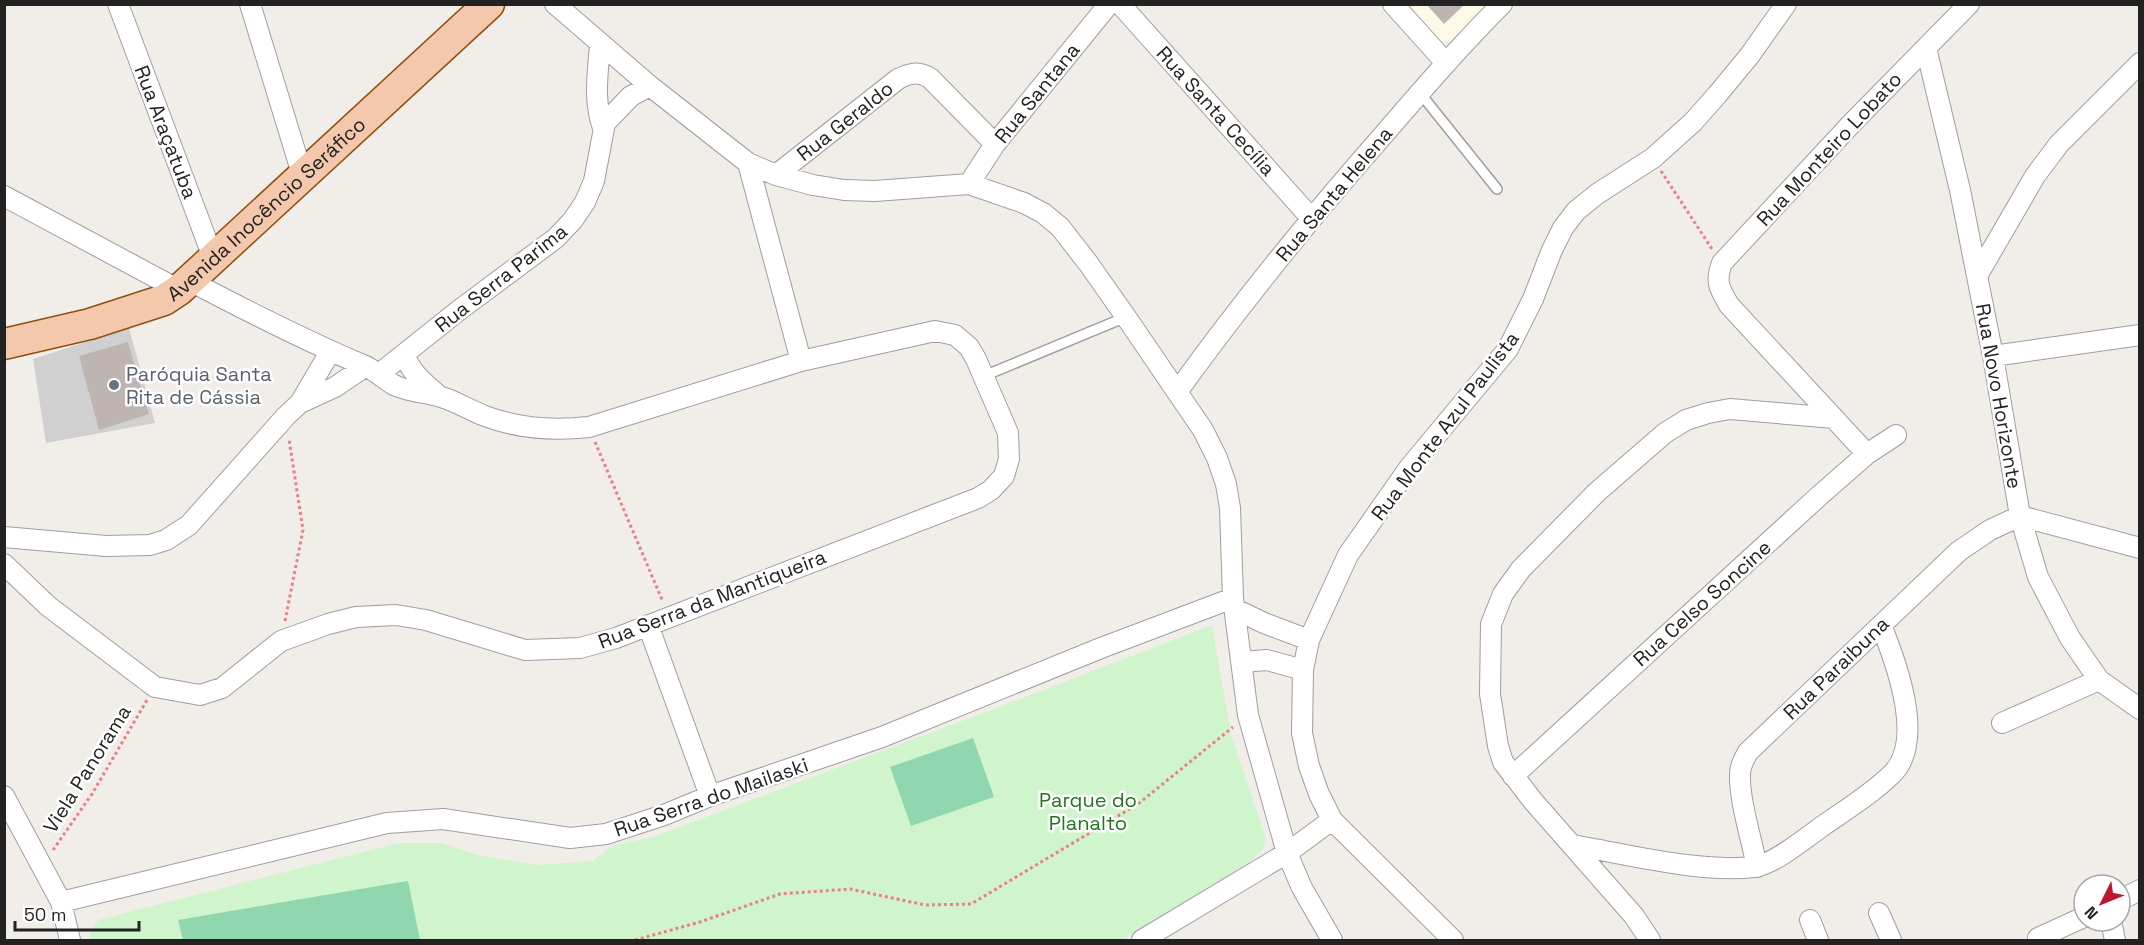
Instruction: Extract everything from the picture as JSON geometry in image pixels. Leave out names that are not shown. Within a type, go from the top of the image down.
[{"type":"main road","name":"Avenida Inocêncio Seráfico","points":[[4,344],[90,324],[164,300],[184,286],[489,4]]},
{"type":"street","name":"Rua Araçatuba","points":[[118,4],[214,260]]},
{"type":"street","points":[[250,4],[303,177]]},
{"type":"street","points":[[555,4],[650,86],[748,163],[776,175],[844,190],[875,191],[969,184],[998,193],[1043,213],[1060,227],[1089,263],[1203,430],[1226,484],[1231,525],[1234,603],[1248,715],[1287,853],[1302,888],[1332,940]]},
{"type":"street","name":"Rua Santana","points":[[969,184],[995,144],[1109,4]]},
{"type":"street","name":"Rua Santa Cecília","points":[[1120,4],[1311,218]]},
{"type":"street","points":[[1393,4],[1446,63]]},
{"type":"street","name":"Rua Santa Helena","points":[[1177,392],[1311,218],[1446,63],[1502,4]]},
{"type":"street","name":"Rua Monte Azul Paulista","points":[[1332,820],[1316,784],[1302,733],[1303,670],[1309,640],[1348,555],[1409,468],[1508,349],[1533,299],[1552,250],[1563,228],[1575,212],[1597,194],[1653,158],[1693,122],[1717,95],[1786,4]]},
{"type":"street","name":"Rua Monteiro Lobato","points":[[1722,263],[1860,114],[1969,4]]},
{"type":"street","name":"Rua Serra Parima","points":[[600,44],[596,98],[603,128]]},
{"type":"street","name":"Rua Novo Horizonte","points":[[1926,48],[1960,190],[1993,356],[2020,516],[2037,577],[2070,638],[2099,680],[2139,710]]},
{"type":"street","points":[[1977,276],[2035,176],[2059,144],[2139,63]]},
{"type":"street","name":"Rua Geraldo","points":[[776,175],[898,79],[908,74],[920,73],[930,78],[995,144]]},
{"type":"street","name":"Rua Serra Parima","points":[[292,410],[404,354],[556,238],[573,220],[585,202],[594,181],[603,128],[631,96],[650,86]]},
{"type":"street","points":[[748,163],[801,362]]},
{"type":"street","points":[[4,196],[184,286],[373,370],[394,385],[415,393],[439,396],[485,416],[519,427],[559,430],[589,427],[801,362],[934,331],[955,334],[969,347],[984,376]]},
{"type":"street","points":[[1722,263],[1717,277],[1720,290],[1729,305],[1868,454]]},
{"type":"street","points":[[1993,356],[2139,335]]},
{"type":"street","points":[[4,537],[106,546],[150,545],[166,540],[189,525],[292,410],[330,352]]},
{"type":"street","points":[[404,354],[408,365],[418,378],[439,396]]},
{"type":"street","name":"Rua Serra da Mantiqueira","points":[[4,564],[48,606],[155,687],[200,695],[222,688],[281,641],[328,624],[356,617],[396,615],[426,620],[525,651],[580,648],[616,638],[978,498],[991,490],[1004,476],[1010,459],[1008,433],[984,376]]},
{"type":"street","points":[[1650,940],[1634,916],[1533,801],[1503,762],[1498,746],[1490,694],[1491,624],[1503,594],[1521,569],[1560,528],[1638,454],[1686,420],[1730,409],[1834,418]]},
{"type":"street","name":"Rua Celso Soncine","points":[[1513,776],[1868,454],[1896,435]]},
{"type":"street","points":[[2020,516],[2139,548]]},
{"type":"street","name":"Rua Paraibuna","points":[[1757,867],[1741,786],[1742,762],[1756,744],[1959,551],[1990,530],[2020,516]]},
{"type":"street","points":[[1234,603],[1264,623],[1309,640]]},
{"type":"street","name":"Rua Serra do Mailaski","points":[[61,902],[387,823],[443,819],[570,838],[606,834],[882,737],[1101,648],[1234,603]]},
{"type":"street","points":[[648,625],[710,796]]},
{"type":"street","points":[[1572,845],[1692,865],[1725,868],[1757,867],[1779,856],[1868,794],[1893,773],[1906,751],[1908,739],[1896,661],[1881,625]]},
{"type":"street","points":[[1242,662],[1267,660],[1303,670]]},
{"type":"street","points":[[2002,723],[2099,680]]},
{"type":"street","points":[[4,796],[61,902],[68,937]]},
{"type":"street","points":[[1142,940],[1287,853],[1332,820],[1453,940]]},
{"type":"street","points":[[1879,913],[1891,940]]},
{"type":"street","points":[[1810,921],[1818,940]]},
{"type":"street","points":[[2034,940],[2072,923]]},
{"type":"lane","points":[[1420,93],[1497,189]]},
{"type":"lane","points":[[984,376],[1126,317]]},
{"type":"path","points":[[1653,158],[1722,263]]},
{"type":"path","points":[[281,641],[303,530],[292,410]]},
{"type":"path","points":[[589,427],[669,617]]},
{"type":"path","name":"Viela Panorama","points":[[42,866],[92,794],[155,687]]},
{"type":"path","points":[[635,940],[700,922],[780,894],[850,889],[925,904],[971,904],[1138,804],[1248,715]]},
{"type":"shaded area","points":[[1404,5],[1487,5],[1451,41],[1436,41]]},
{"type":"shaded area","name":"Paróquia Santa Rita de Cássia","points":[[129,328],[155,423],[46,443],[33,359]]},
{"type":"green space","name":"Parque do Planalto","points":[[1212,625],[1231,734],[1266,838],[1263,849],[1246,865],[1123,940],[91,940],[90,933],[98,920],[399,843],[442,843],[477,855],[537,865],[593,861],[612,846],[653,837]]},
{"type":"green space","points":[[973,738],[994,797],[911,826],[890,767]]},
{"type":"green space","points":[[408,881],[420,940],[183,940],[178,920]]},
{"type":"building","points":[[1426,4],[1465,4],[1444,24]]},
{"type":"building","name":"Paróquia Santa Rita de Cássia","points":[[128,342],[149,414],[99,430],[79,356]]},
{"type":"place","name":"Paróquia Santa Rita de Cássia","points":[[114,385]]}]
